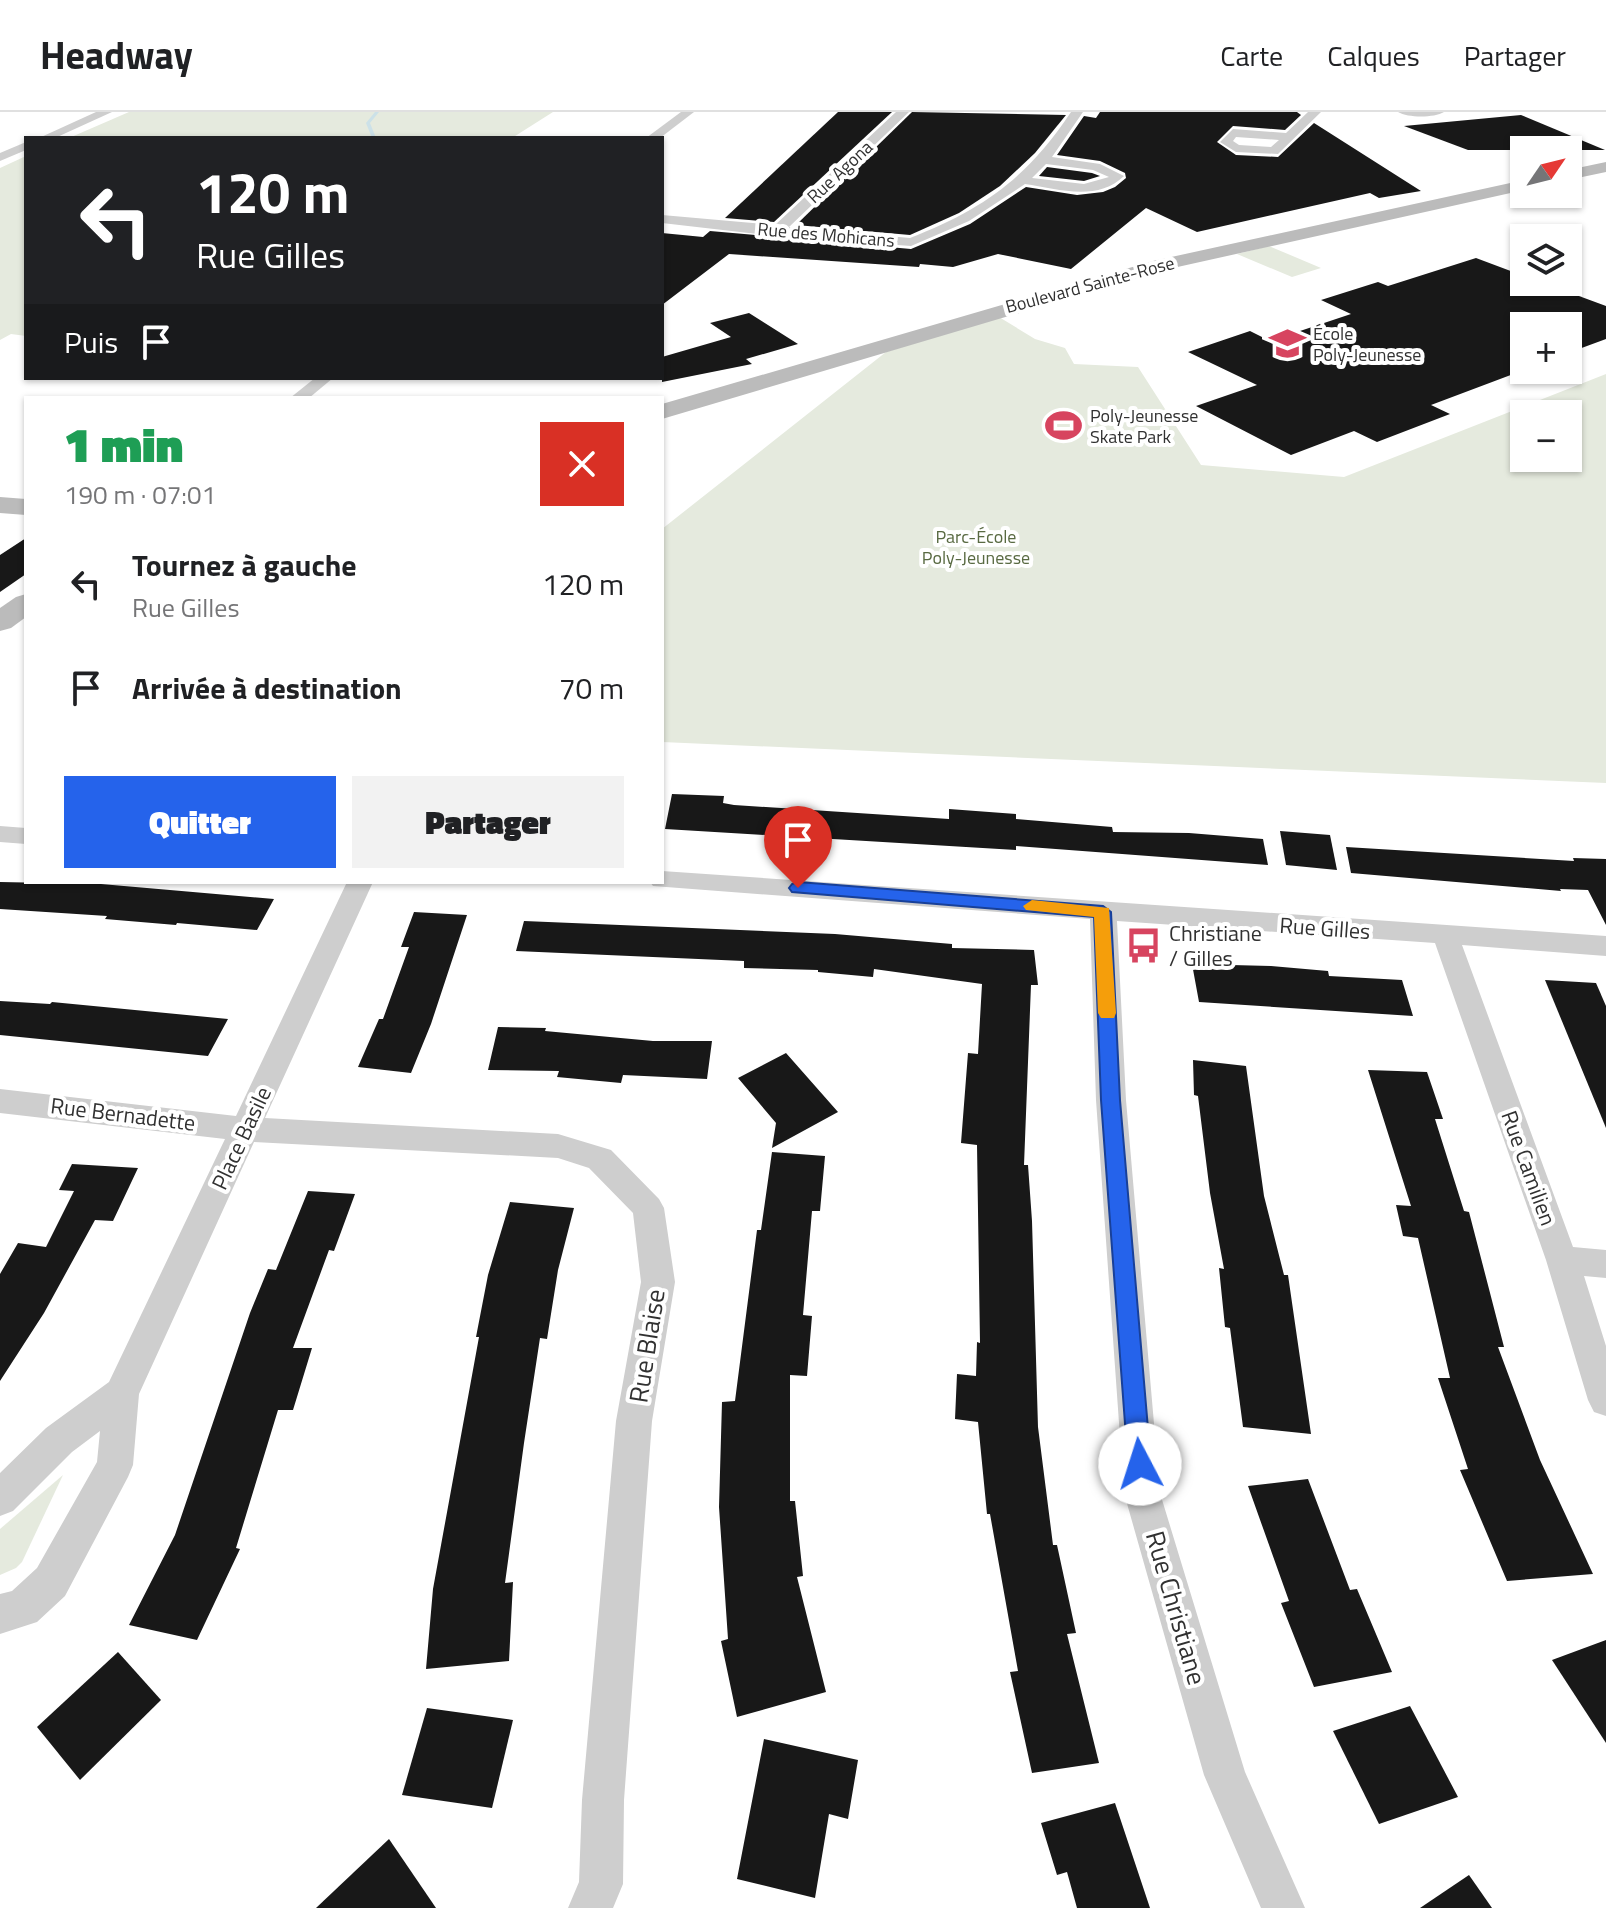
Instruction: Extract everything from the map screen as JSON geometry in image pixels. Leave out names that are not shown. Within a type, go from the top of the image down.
[{"type":"street","points":[[50,136],[106,112]]},
{"type":"street","points":[[655,136],[688,112]]},
{"type":"street","name":"Rue Agona","points":[[776,232],[903,112]]},
{"type":"street","name":"Rue des Mohicans","points":[[664,219],[776,232],[911,242],[950,228],[1021,180],[1043,160],[1077,112]]},
{"type":"street","points":[[1288,137],[1315,112]]},
{"type":"street","points":[[1404,112],[1438,112]]},
{"type":"street","points":[[0,157],[24,147]]},
{"type":"street","points":[[1021,180],[1080,188],[1099,185],[1118,176],[1096,167],[1043,160]]},
{"type":"street","points":[[1582,172],[1606,167]]},
{"type":"street","name":"Boulevard Sainte-Rose","points":[[664,411],[999,310],[1160,265],[1510,188]]},
{"type":"street","points":[[301,396],[322,380]]},
{"type":"street","points":[[0,505],[24,507]]},
{"type":"street","points":[[0,622],[24,604]]},
{"type":"street","points":[[0,834],[24,836]]},
{"type":"street","name":"Rue Gilles","points":[[664,880],[1606,946]]},
{"type":"street","name":"Place Basile","points":[[0,1614],[23,1608],[51,1582],[115,1465],[121,1394],[359,884]]},
{"type":"street","name":"Rue Christiane","points":[[1103,912],[1111,1100],[1142,1493],[1225,1775],[1283,1908]]},
{"type":"street","name":"Rue Camilien","points":[[1446,937],[1562,1260],[1606,1400]]},
{"type":"street","name":"Rue Bernadette","points":[[0,1101],[245,1129]]},
{"type":"street","name":"Rue Blaise","points":[[245,1129],[558,1146],[600,1159],[648,1208],[658,1282],[634,1421],[603,1800],[601,1884],[590,1908]]},
{"type":"street","points":[[1562,1260],[1606,1264]]},
{"type":"street","name":"Place Basile","points":[[0,1498],[59,1440],[121,1394]]},
{"type":"green space","points":[[129,112],[553,112],[515,136],[74,136]]},
{"type":"green space","points":[[24,157],[24,336],[11,334],[0,340],[0,168]]},
{"type":"green space","points":[[1269,246],[1321,268],[1292,277],[1237,254]]},
{"type":"green space","name":"Parc-École Poly-Jeunesse","points":[[999,317],[1035,339],[1065,348],[1074,364],[1138,367],[1201,465],[1344,477],[1510,412],[1510,472],[1582,472],[1582,400],[1540,400],[1606,374],[1606,783],[664,742],[664,527],[886,352]]},
{"type":"green space","points":[[63,1475],[22,1562],[0,1575],[0,1529]]},
{"type":"building","points":[[838,112],[892,112],[774,222],[725,218]]},
{"type":"building","points":[[912,112],[1066,115],[1035,153],[1000,186],[959,213],[910,235],[796,225]]},
{"type":"building","points":[[1100,112],[1297,112],[1301,115],[1285,130],[1233,126],[1217,142],[1236,155],[1278,157],[1314,123],[1421,191],[1379,198],[1370,193],[1197,232],[1146,208],[1071,269],[998,254],[953,267],[920,264],[919,267],[729,254],[664,303],[664,233],[703,237],[710,231],[911,249],[970,224],[1026,187],[1077,195],[1103,192],[1115,187],[1126,178],[1125,173],[1100,161],[1057,155],[1084,116],[1096,118]]},
{"type":"building","points":[[1521,115],[1571,136],[1510,136],[1510,150],[1468,150],[1404,126]]},
{"type":"building","points":[[1582,140],[1605,150],[1582,150]]},
{"type":"building","points":[[1047,167],[1100,176],[1084,181],[1039,176]]},
{"type":"building","name":"École Poly-Jeunesse","points":[[1476,258],[1510,271],[1510,296],[1579,296],[1606,306],[1606,339],[1582,348],[1582,312],[1510,312],[1510,375],[1431,405],[1450,414],[1377,442],[1354,431],[1291,455],[1196,406],[1257,385],[1188,352],[1250,331],[1270,341],[1351,314],[1321,300],[1378,282],[1388,286]]},
{"type":"building","points":[[749,313],[798,344],[746,359],[752,364],[662,382],[664,356],[731,337],[710,323]]},
{"type":"building","points":[[24,539],[24,575],[0,592],[0,555]]},
{"type":"building","points":[[672,794],[724,796],[723,803],[734,805],[949,819],[949,809],[1016,814],[1016,819],[1112,827],[1113,832],[1189,833],[1263,839],[1268,865],[1016,846],[1016,850],[665,829]]},
{"type":"building","points":[[1280,831],[1330,835],[1337,870],[1286,865]]},
{"type":"building","points":[[1346,847],[1574,861],[1573,858],[1606,859],[1606,925],[1588,890],[1561,891],[1351,873]]},
{"type":"building","points":[[0,882],[101,884],[274,899],[257,930],[0,909]]},
{"type":"building","points":[[414,912],[467,915],[431,1024],[411,1073],[358,1067],[379,1019],[383,1019],[409,947],[401,947]]},
{"type":"building","points":[[524,921],[835,934],[952,944],[952,948],[1034,950],[1038,985],[1031,985],[1024,1165],[1028,1165],[1032,1221],[1038,1427],[1053,1545],[1057,1545],[1076,1633],[1067,1634],[1099,1763],[1032,1773],[1010,1672],[1018,1671],[990,1514],[987,1514],[978,1422],[955,1419],[957,1374],[976,1376],[977,1342],[980,1343],[977,1145],[961,1143],[968,1053],[978,1054],[982,984],[874,969],[873,977],[818,970],[744,968],[744,961],[516,951]]},
{"type":"building","points":[[1192,964],[1271,966],[1328,971],[1329,976],[1402,980],[1413,1016],[1199,1002]]},
{"type":"building","points":[[1545,980],[1596,983],[1606,1006],[1606,1128]]},
{"type":"building","points":[[0,1001],[52,1002],[228,1019],[208,1056],[0,1035]]},
{"type":"building","points":[[498,1027],[546,1028],[545,1031],[653,1041],[712,1041],[707,1079],[623,1075],[621,1083],[557,1077],[559,1071],[488,1070]]},
{"type":"building","points":[[786,1053],[838,1112],[772,1148],[776,1123],[738,1078]]},
{"type":"building","points":[[1193,1060],[1246,1066],[1264,1196],[1284,1275],[1288,1275],[1311,1434],[1243,1427],[1230,1328],[1225,1327],[1219,1268],[1224,1269],[1210,1193],[1198,1096],[1194,1095]]},
{"type":"building","points":[[1368,1070],[1427,1072],[1443,1119],[1435,1119],[1464,1211],[1469,1212],[1504,1347],[1498,1347],[1540,1460],[1593,1574],[1507,1581],[1460,1470],[1468,1469],[1438,1378],[1450,1378],[1418,1238],[1403,1236],[1396,1205],[1411,1206]]},
{"type":"building","points":[[772,1152],[825,1156],[820,1211],[812,1211],[803,1315],[812,1316],[807,1376],[790,1375],[790,1501],[795,1501],[803,1576],[797,1577],[826,1692],[737,1717],[721,1641],[728,1639],[719,1507],[722,1402],[735,1401],[757,1230],[761,1230]]},
{"type":"building","points":[[72,1164],[138,1168],[113,1221],[95,1220],[44,1313],[0,1381],[0,1274],[18,1243],[46,1247],[74,1191],[59,1190]]},
{"type":"building","points":[[308,1191],[355,1194],[334,1251],[329,1250],[293,1348],[312,1348],[293,1410],[278,1410],[236,1548],[240,1549],[197,1640],[129,1625],[175,1535],[250,1313],[268,1269],[276,1270]]},
{"type":"building","points":[[510,1202],[574,1208],[558,1270],[547,1339],[540,1338],[524,1443],[505,1583],[513,1582],[509,1661],[426,1669],[433,1589],[479,1337],[476,1337],[488,1275]]},
{"type":"building","points":[[1308,1479],[1350,1590],[1357,1589],[1392,1672],[1314,1687],[1281,1603],[1289,1601],[1248,1486]]},
{"type":"building","points":[[1606,1640],[1606,1743],[1552,1660]]},
{"type":"building","points":[[118,1652],[161,1700],[80,1780],[37,1727]]},
{"type":"building","points":[[1410,1706],[1458,1797],[1379,1824],[1333,1731]]},
{"type":"building","points":[[427,1708],[513,1720],[492,1808],[402,1795]]},
{"type":"building","points":[[764,1739],[858,1760],[848,1819],[829,1814],[815,1898],[737,1879]]},
{"type":"building","points":[[1115,1803],[1150,1908],[1077,1908],[1067,1872],[1057,1875],[1041,1823]]},
{"type":"building","points":[[389,1839],[436,1908],[316,1908]]},
{"type":"building","points":[[1469,1875],[1492,1908],[1420,1908]]},
{"type":"waterway","points":[[373,136],[368,123],[377,112]]},
{"type":"slow traffic","points":[[1032,906],[1103,912],[1107,1013]]},
{"type":"place","name":"École Poly-Jeunesse","points":[[1287,344]]},
{"type":"place","name":"Poly-Jeunesse Skate Park","points":[[1064,426]]},
{"type":"place","name":"Christiane / Gilles","points":[[1143,946]]},
{"type":"route","points":[[798,888],[1103,912],[1111,1100],[1140,1464]]}]
